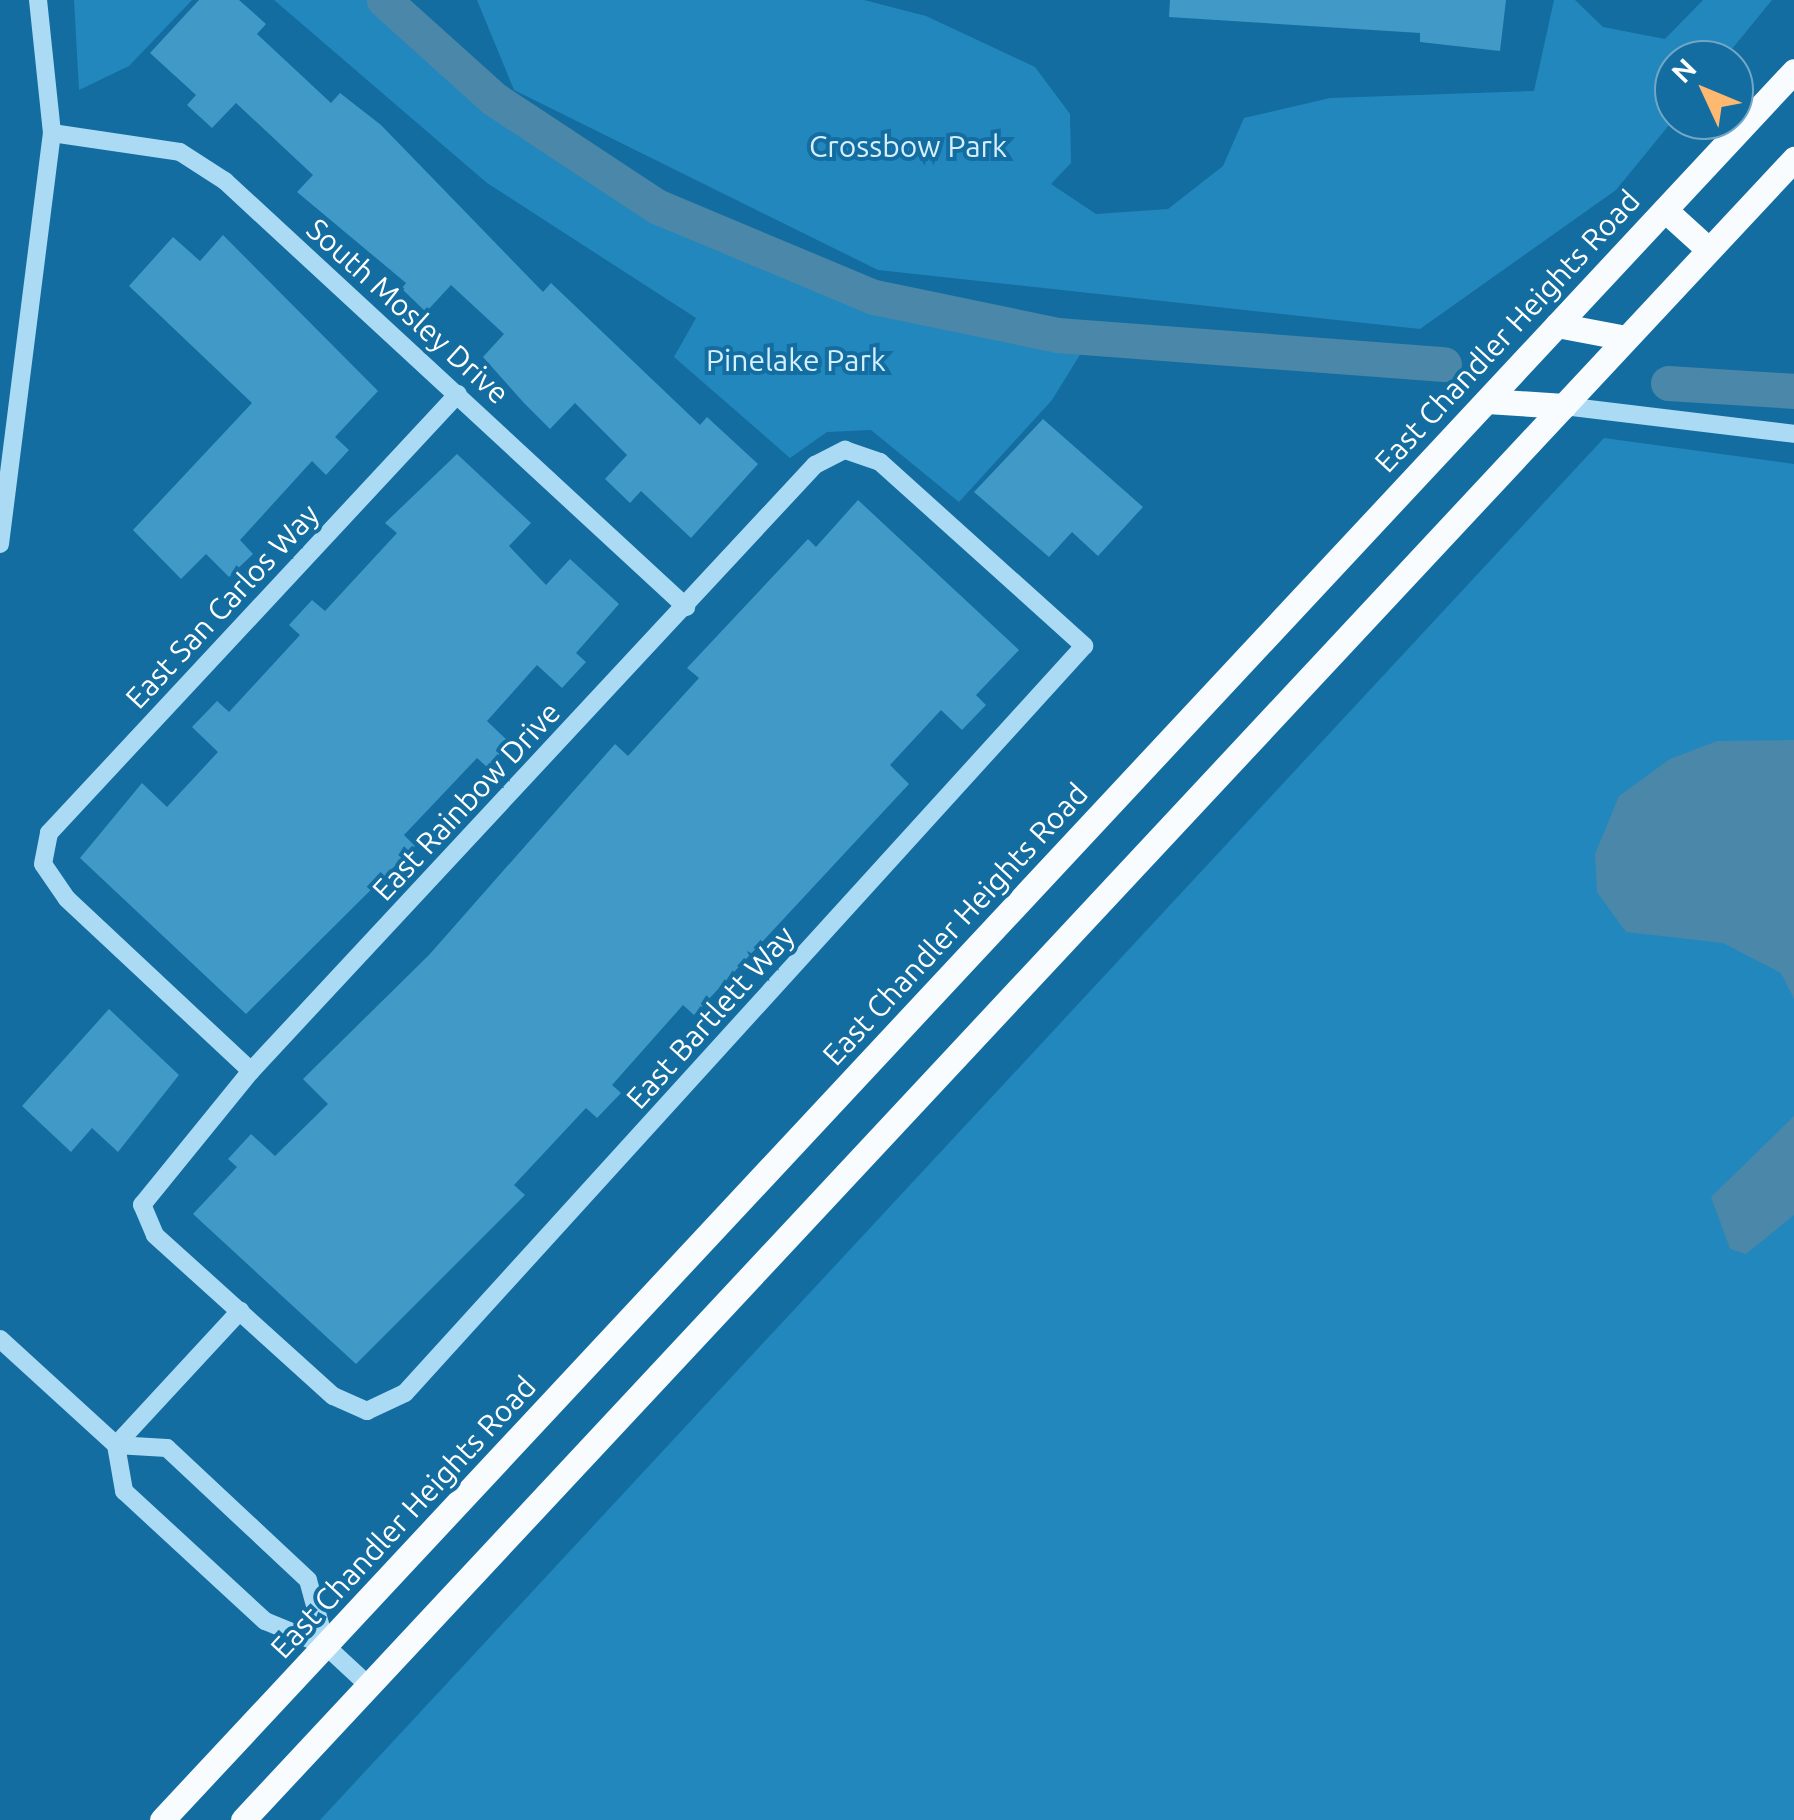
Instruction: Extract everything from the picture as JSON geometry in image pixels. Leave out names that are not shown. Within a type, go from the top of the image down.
[{"type":"main road","name":"East Chandler Heights Road","points":[[162,1820],[1794,71]]},
{"type":"main road","points":[[243,1820],[1794,159]]},
{"type":"main road","points":[[1664,210],[1708,250]]},
{"type":"main road","points":[[1557,325],[1626,338]]},
{"type":"main road","points":[[1487,401],[1564,406]]},
{"type":"street","points":[[0,544],[52,133],[38,0]]},
{"type":"street","name":"South Mosley Drive","points":[[52,133],[180,152],[225,181],[686,607]]},
{"type":"street","name":"East San Carlos Way","points":[[251,1070],[67,899],[43,864],[48,833],[458,394]]},
{"type":"street","points":[[1564,406],[1794,434]]},
{"type":"street","name":"East Rainbow Drive","points":[[240,1311],[155,1235],[142,1205],[251,1070],[815,465],[845,450],[880,462],[1084,646]]},
{"type":"street","name":"East Bartlett Way","points":[[240,1311],[333,1396],[367,1410],[405,1394],[1084,646]]},
{"type":"street","points":[[116,1445],[240,1311]]},
{"type":"street","points":[[0,1339],[116,1445],[124,1491],[264,1621],[326,1646],[369,1686]]},
{"type":"street","points":[[116,1445],[167,1448],[308,1580],[326,1646]]},
{"type":"green space","points":[[74,0],[192,0],[129,66],[79,90]]},
{"type":"green space","name":"Pinelake Park","points":[[274,0],[373,0],[527,134],[764,263],[995,335],[1086,345],[1052,400],[959,502],[871,430],[827,432],[790,458],[674,357],[696,318],[487,183]]},
{"type":"green space","name":"Crossbow Park","points":[[477,0],[864,0],[926,16],[1035,67],[1070,114],[1071,163],[1051,184],[1096,214],[1168,209],[1223,166],[1244,118],[1330,98],[1534,91],[1554,0],[1575,0],[1603,27],[1665,39],[1703,0],[1772,0],[1739,40],[1654,40],[1657,140],[1616,190],[1420,329],[878,270],[514,90]]},
{"type":"green space","points":[[1604,438],[1794,464],[1794,1820],[320,1820]]},
{"type":"shaded area","points":[[1794,740],[1794,999],[1781,973],[1723,943],[1626,932],[1597,892],[1595,854],[1619,796],[1670,759],[1717,741]]},
{"type":"shaded area","points":[[1794,1116],[1794,1215],[1746,1254],[1730,1249],[1711,1197]]},
{"type":"building","points":[[199,0],[239,0],[266,24],[257,34],[331,103],[340,93],[381,125],[543,292],[551,283],[700,425],[707,417],[758,464],[691,538],[641,491],[630,503],[605,479],[627,455],[575,403],[550,429],[524,403],[483,357],[504,334],[451,285],[426,312],[401,288],[406,283],[297,192],[313,175],[236,103],[212,128],[187,105],[196,95],[150,53]]},
{"type":"building","points":[[1170,0],[1506,0],[1500,51],[1420,42],[1420,33],[1169,17]]},
{"type":"building","points":[[223,235],[378,391],[335,437],[349,450],[326,475],[312,461],[240,540],[253,554],[229,577],[206,554],[181,579],[133,530],[252,403],[129,286],[173,237],[200,261]]},
{"type":"building","points":[[1043,419],[1143,507],[1098,556],[1072,532],[1049,557],[974,492]]},
{"type":"building","points":[[457,454],[531,523],[509,546],[546,585],[570,559],[619,604],[576,653],[586,662],[562,688],[537,665],[487,721],[510,743],[487,767],[477,758],[404,835],[415,846],[246,1014],[80,858],[142,783],[167,807],[218,752],[192,727],[217,701],[229,712],[300,635],[289,625],[312,600],[325,611],[397,533],[385,523]]},
{"type":"building","points":[[858,500],[1019,650],[976,695],[986,705],[962,730],[941,710],[890,765],[909,784],[694,1015],[683,1005],[612,1085],[621,1093],[597,1118],[586,1108],[514,1185],[525,1195],[356,1364],[193,1214],[237,1167],[228,1159],[251,1134],[275,1156],[328,1104],[303,1079],[429,955],[615,744],[628,756],[699,678],[687,668],[808,539],[816,547]]},
{"type":"building","points":[[109,1009],[179,1075],[118,1152],[92,1128],[71,1152],[22,1106]]},
{"type":"waterway","points":[[384,0],[494,99],[656,206],[874,297],[1057,335],[1444,364]]},
{"type":"waterway","points":[[1668,383],[1794,391]]}]
